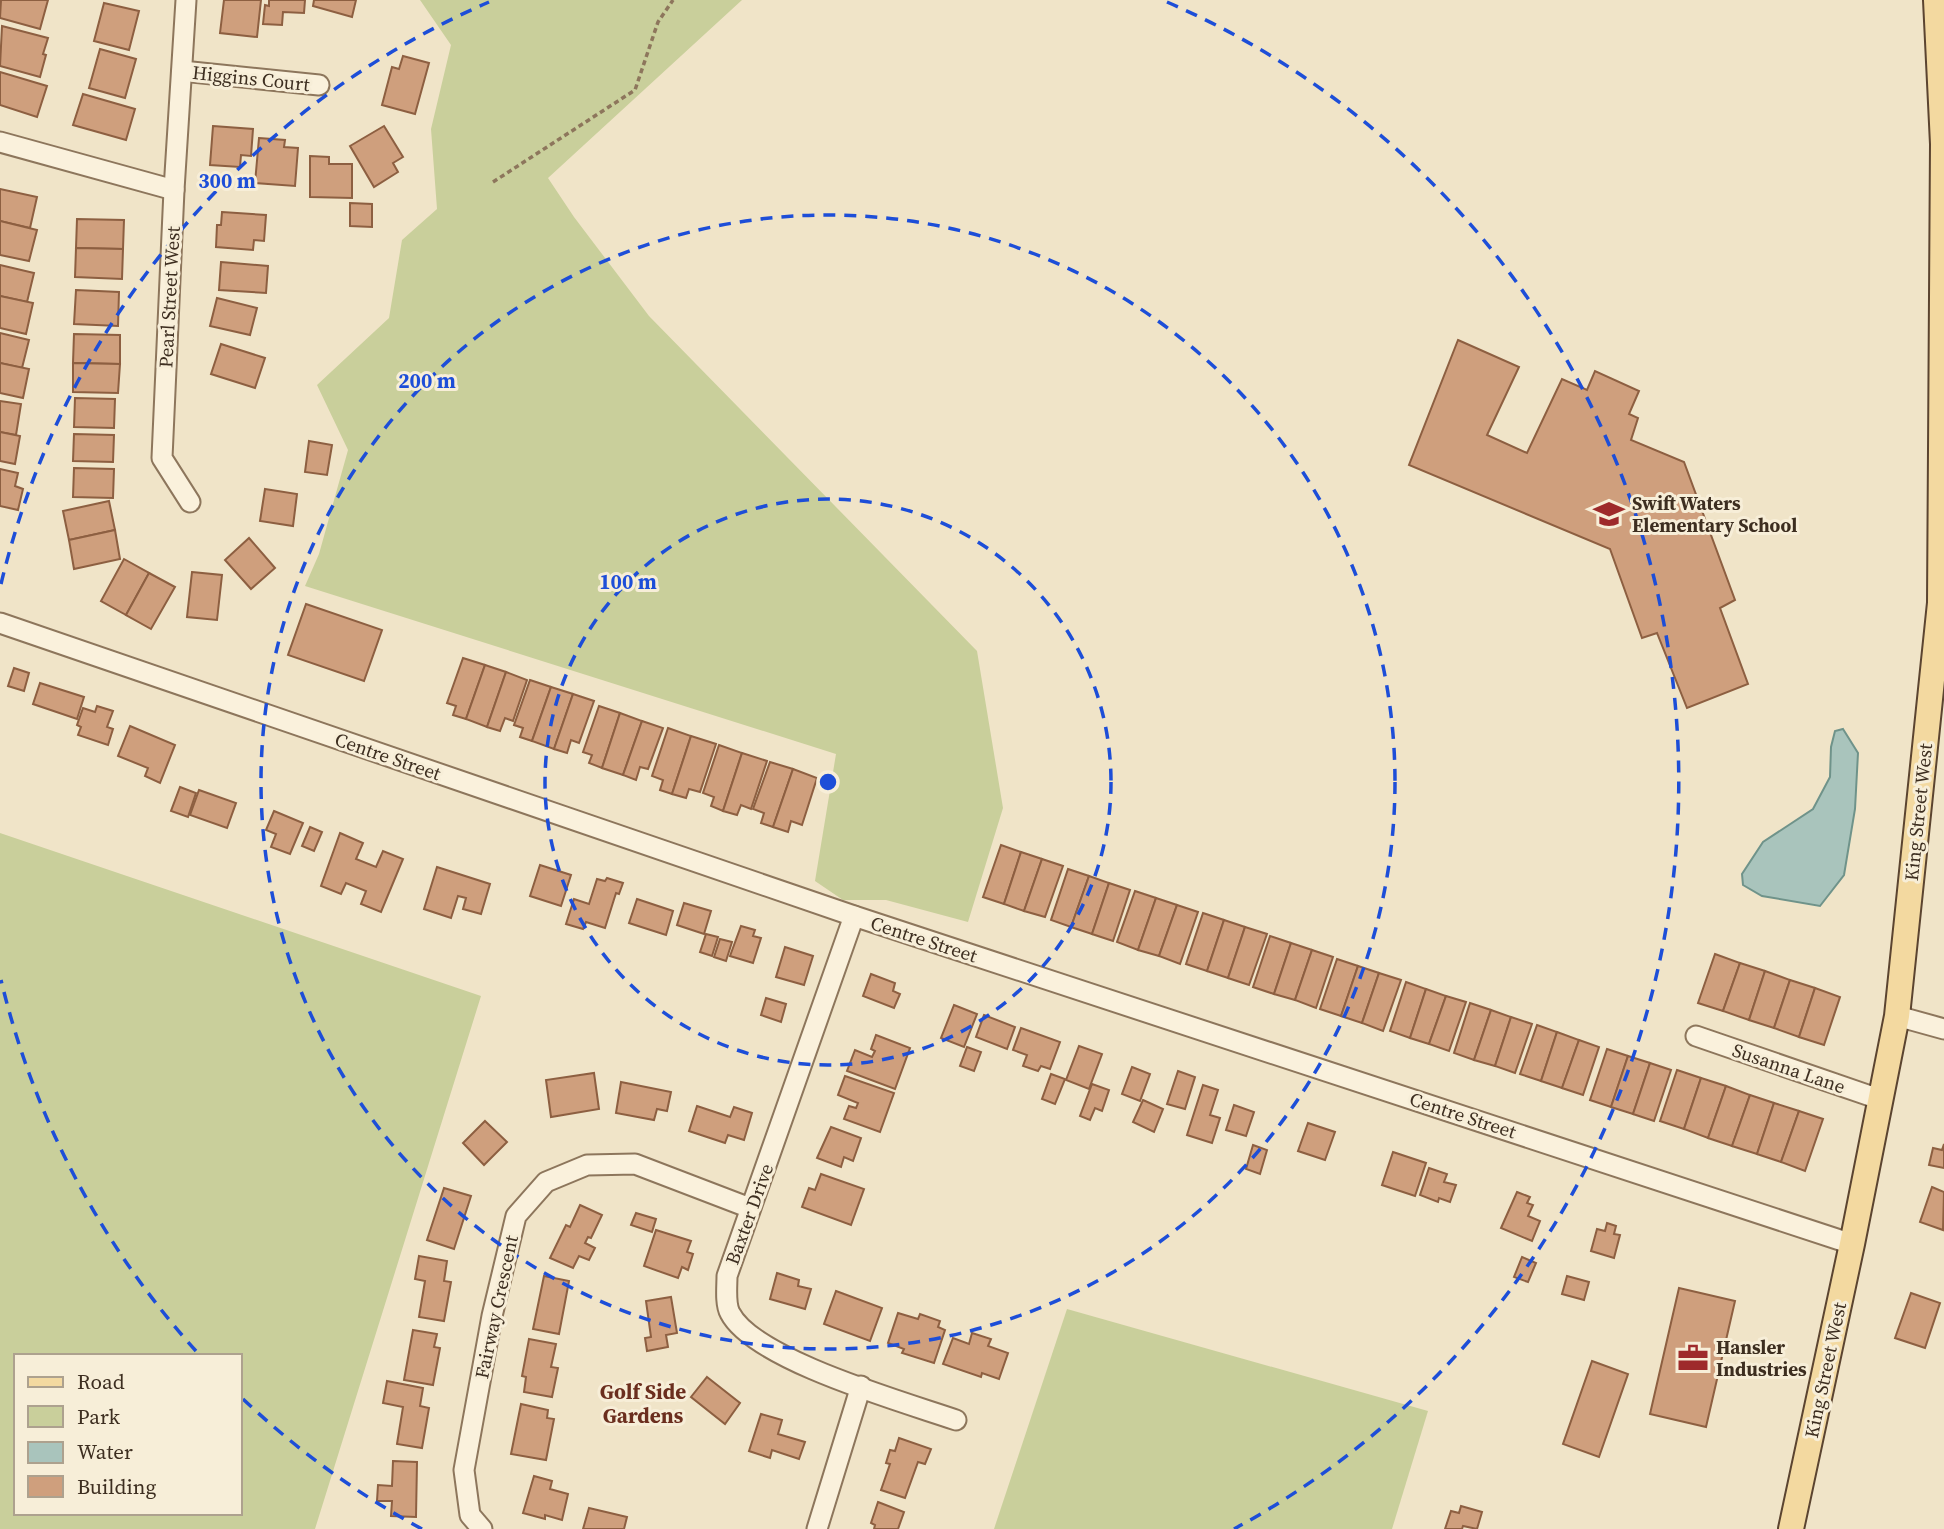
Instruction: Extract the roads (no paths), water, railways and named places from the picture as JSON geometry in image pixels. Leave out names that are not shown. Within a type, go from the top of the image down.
[{"type":"main road","name":"King Street West","points":[[1795,1528],[1897,1016],[1940,597],[1943,144],[1936,0]]},
{"type":"street","name":"Pearl Street West","points":[[186,0],[162,458],[190,502]]},
{"type":"street","name":"Higgins Court","points":[[182,71],[319,85]]},
{"type":"street","points":[[0,142],[174,190]]},
{"type":"street","name":"Centre Street","points":[[0,623],[854,916],[1852,1244]]},
{"type":"street","name":"Baxter Drive","points":[[854,916],[727,1276],[729,1312],[753,1339],[790,1360],[956,1420]]},
{"type":"street","points":[[1897,1016],[1944,1029]]},
{"type":"street","name":"Susanna Lane","points":[[1696,1036],[1882,1100]]},
{"type":"street","name":"Fairway Crescent","points":[[482,1529],[470,1515],[464,1470],[492,1316],[516,1216],[546,1182],[587,1165],[635,1164],[750,1208]]},
{"type":"street","points":[[817,1529],[861,1386]]},
{"type":"water","points":[[1843,729],[1858,753],[1855,809],[1844,875],[1820,906],[1762,896],[1743,885],[1742,874],[1763,842],[1813,809],[1830,777],[1831,747],[1835,731]]},
{"type":"place","name":"Swift Waters Elementary School","points":[[1609,514]]},
{"type":"place","name":"Hansler Industries","points":[[1693,1358]]},
{"type":"district","name":"Golf Side Gardens","points":[[643,1404]]}]
